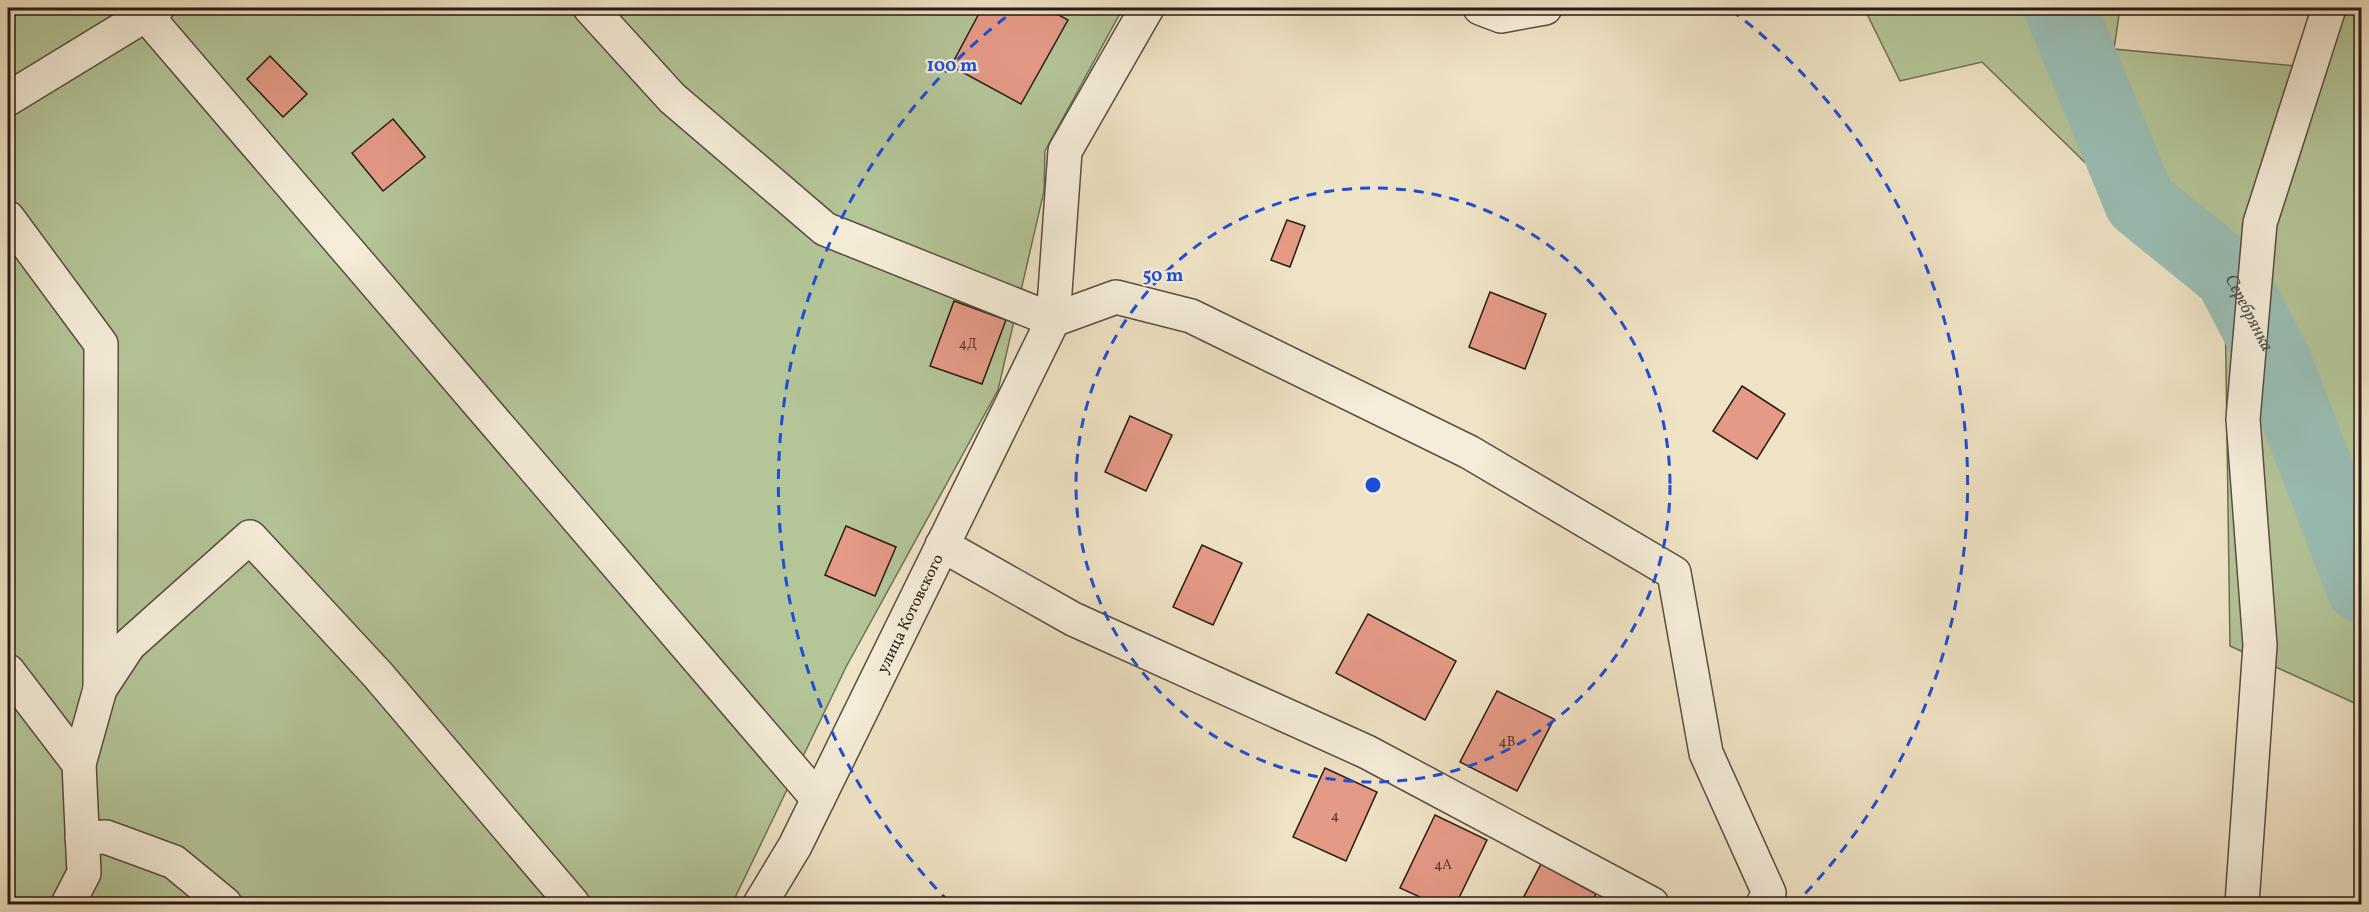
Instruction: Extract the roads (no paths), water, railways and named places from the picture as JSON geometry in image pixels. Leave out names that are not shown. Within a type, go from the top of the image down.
[{"type":"street","points":[[590,8],[672,99],[825,229],[1053,320],[1116,297],[1191,316],[1468,452],[1674,573],[1706,753],[1769,893],[1764,904]]},
{"type":"street","points":[[1053,320],[1065,151],[1147,8]]},
{"type":"street","points":[[1480,8],[1501,16],[1545,8]]},
{"type":"street","points":[[2242,904],[2260,645],[2243,419],[2260,223],[2329,8]]},
{"type":"street","points":[[8,99],[151,11],[818,799]]},
{"type":"street","points":[[8,218],[101,345],[100,689],[79,764],[84,873],[68,904]]},
{"type":"street","name":"улица Котовского","points":[[760,904],[795,846],[1053,320]]},
{"type":"street","points":[[100,689],[129,645],[250,537],[378,675],[573,904]]},
{"type":"street","points":[[942,545],[1073,618],[1367,752],[1652,904]]},
{"type":"street","points":[[8,671],[79,764]]},
{"type":"street","points":[[82,838],[106,837],[174,862],[225,904]]},
{"type":"waterway","name":"Серебрянка","points":[[2060,8],[2140,202],[2230,275],[2277,365],[2362,587]]}]
